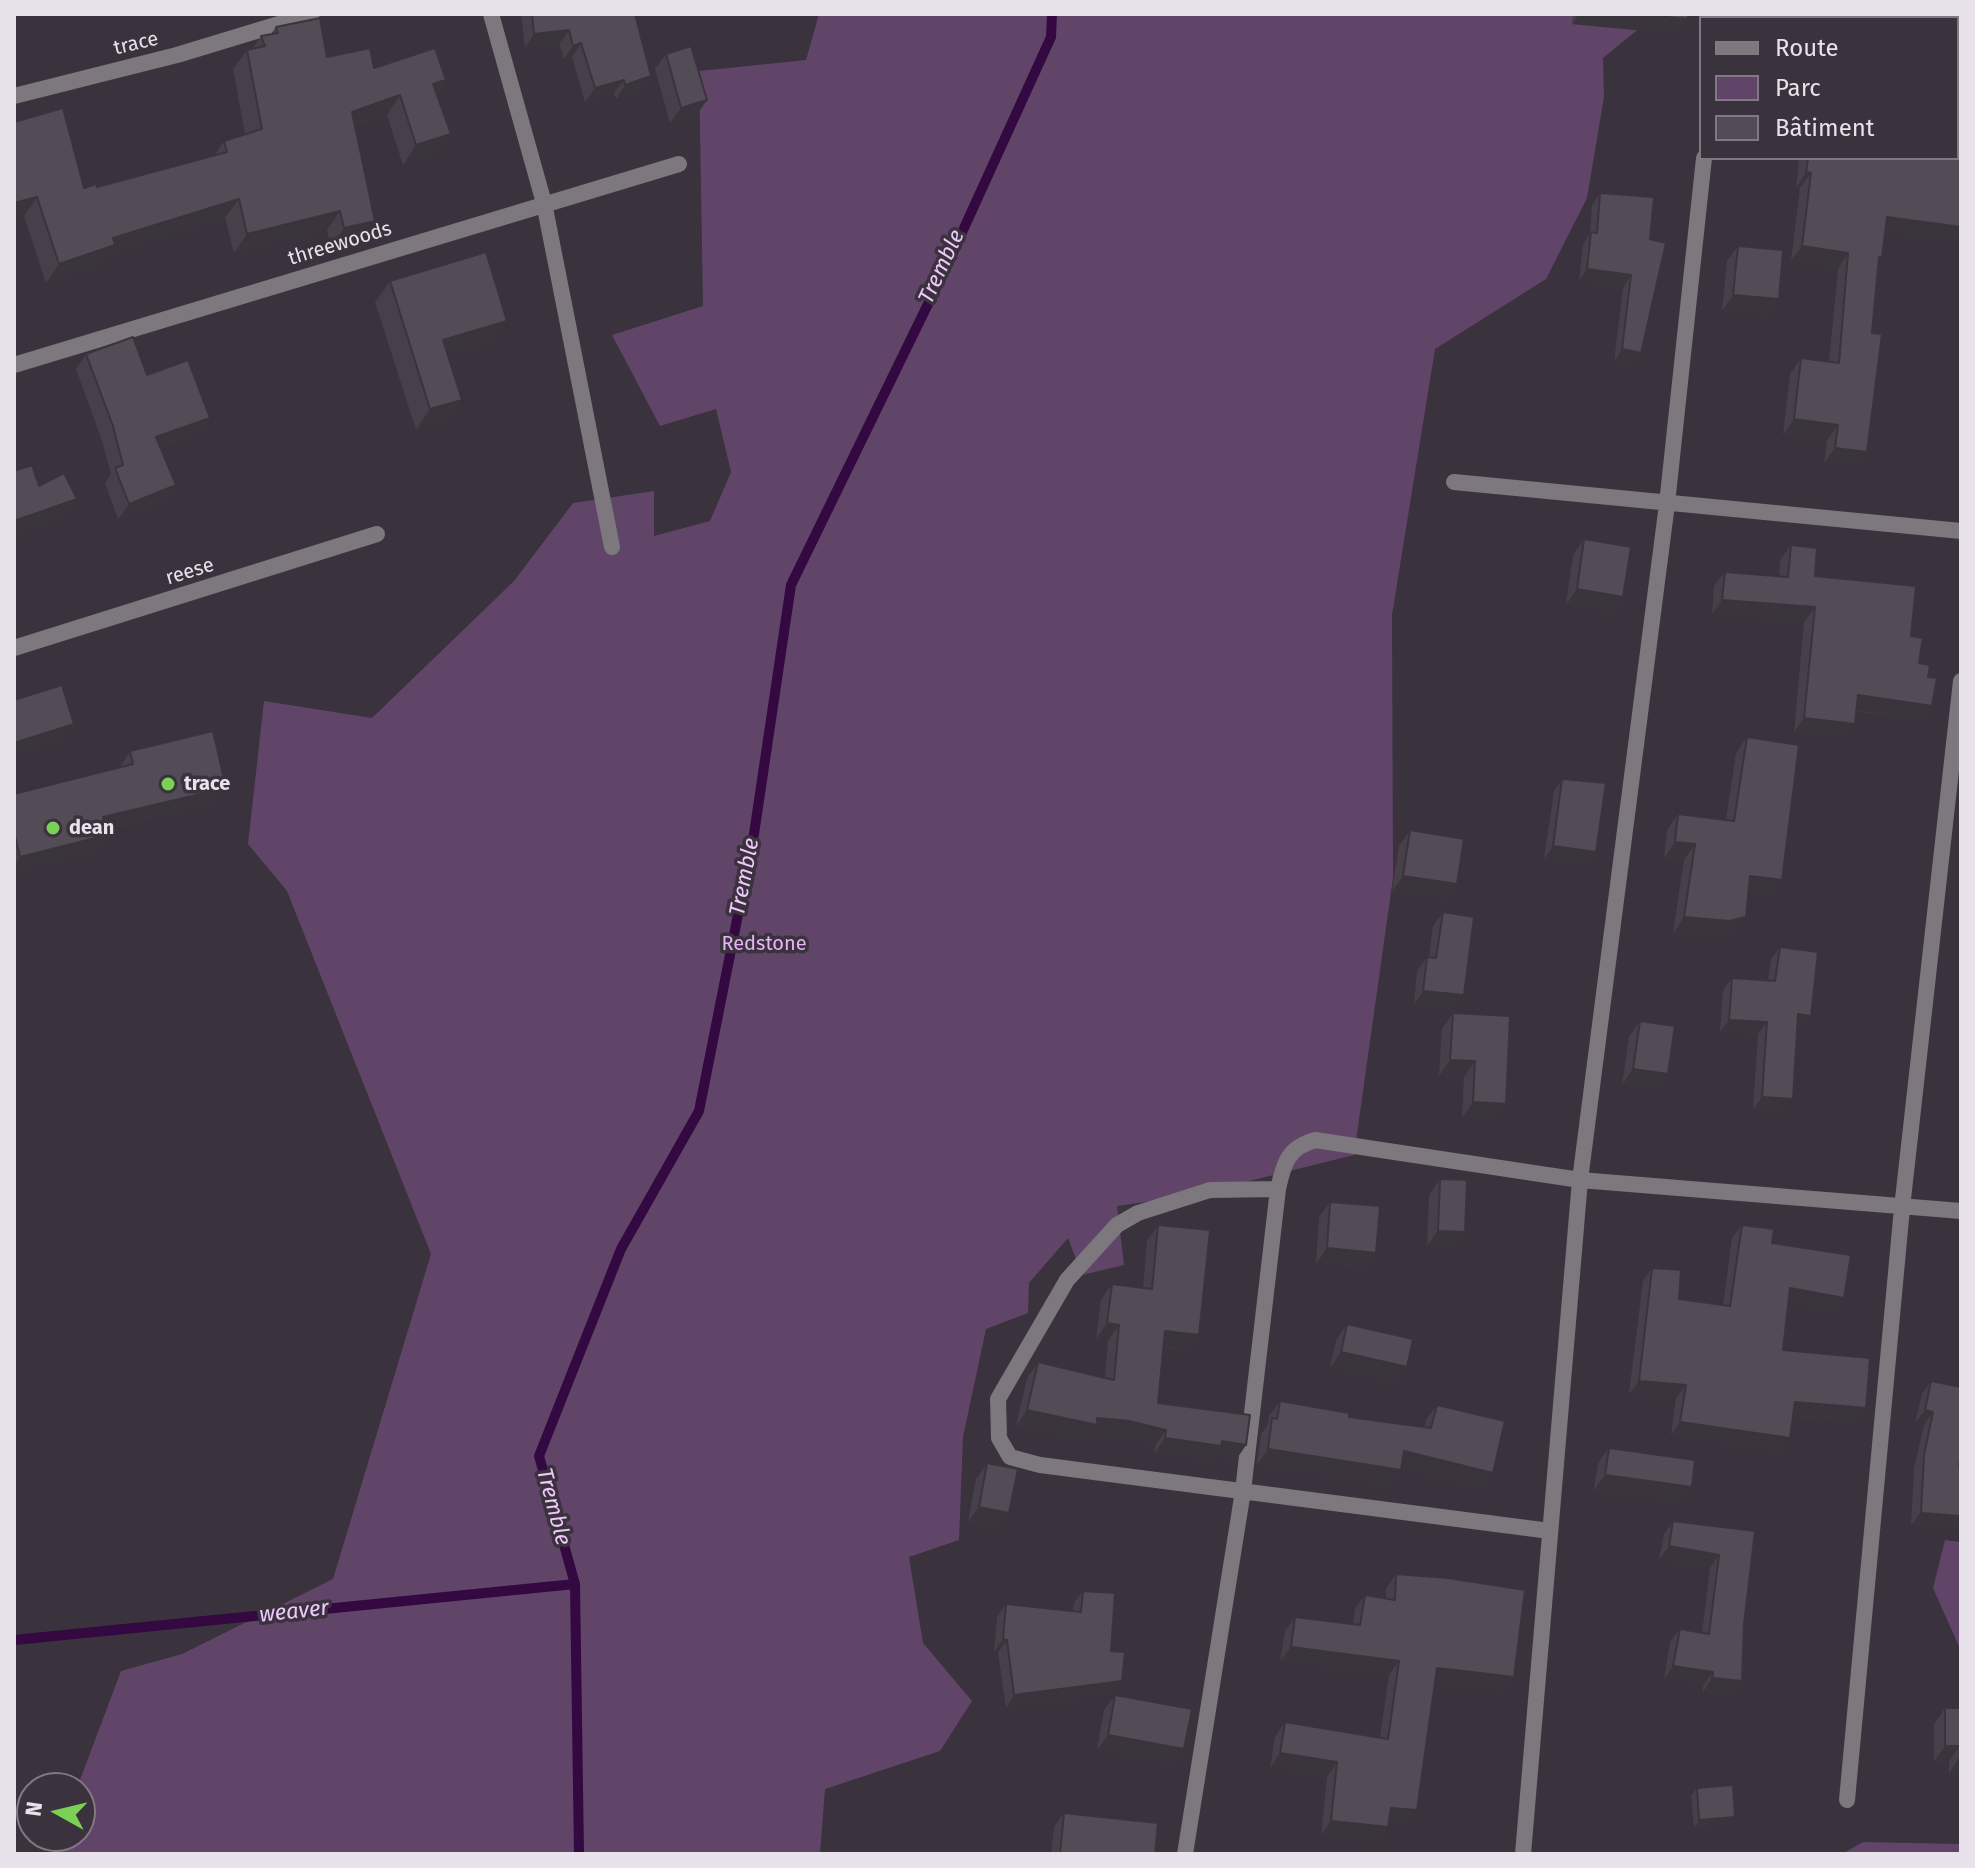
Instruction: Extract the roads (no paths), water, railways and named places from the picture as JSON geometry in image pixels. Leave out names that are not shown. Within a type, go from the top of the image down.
[{"type":"street","name":"trace","points":[[14,96],[177,55],[312,14]]},
{"type":"street","points":[[491,14],[544,203],[612,547]]},
{"type":"street","points":[[1523,1854],[1580,1180],[1667,504],[1704,160]]},
{"type":"street","name":"threewoods","points":[[14,365],[679,164]]},
{"type":"street","points":[[1454,482],[1961,531]]},
{"type":"street","name":"reese","points":[[14,648],[377,534]]},
{"type":"street","points":[[1847,1800],[1902,1208],[1961,681]]},
{"type":"street","points":[[1185,1854],[1243,1491],[1278,1189],[1291,1151],[1315,1140],[1580,1180],[1961,1211]]},
{"type":"street","points":[[1278,1189],[1210,1190],[1138,1213],[1117,1225],[1067,1280],[998,1399],[999,1438],[1010,1457],[1040,1465],[1550,1531]]},
{"type":"waterway","name":"Tremble","points":[[579,1854],[575,1584],[539,1456],[621,1249],[699,1111],[754,834],[791,585],[949,261],[1051,37],[1052,14]]},
{"type":"waterway","name":"weaver","points":[[14,1640],[575,1584]]},
{"type":"place","name":"trace","points":[[168,784]]},
{"type":"place","name":"dean","points":[[53,828]]},
{"type":"park label","name":"Redstone","points":[[764,944]]}]
